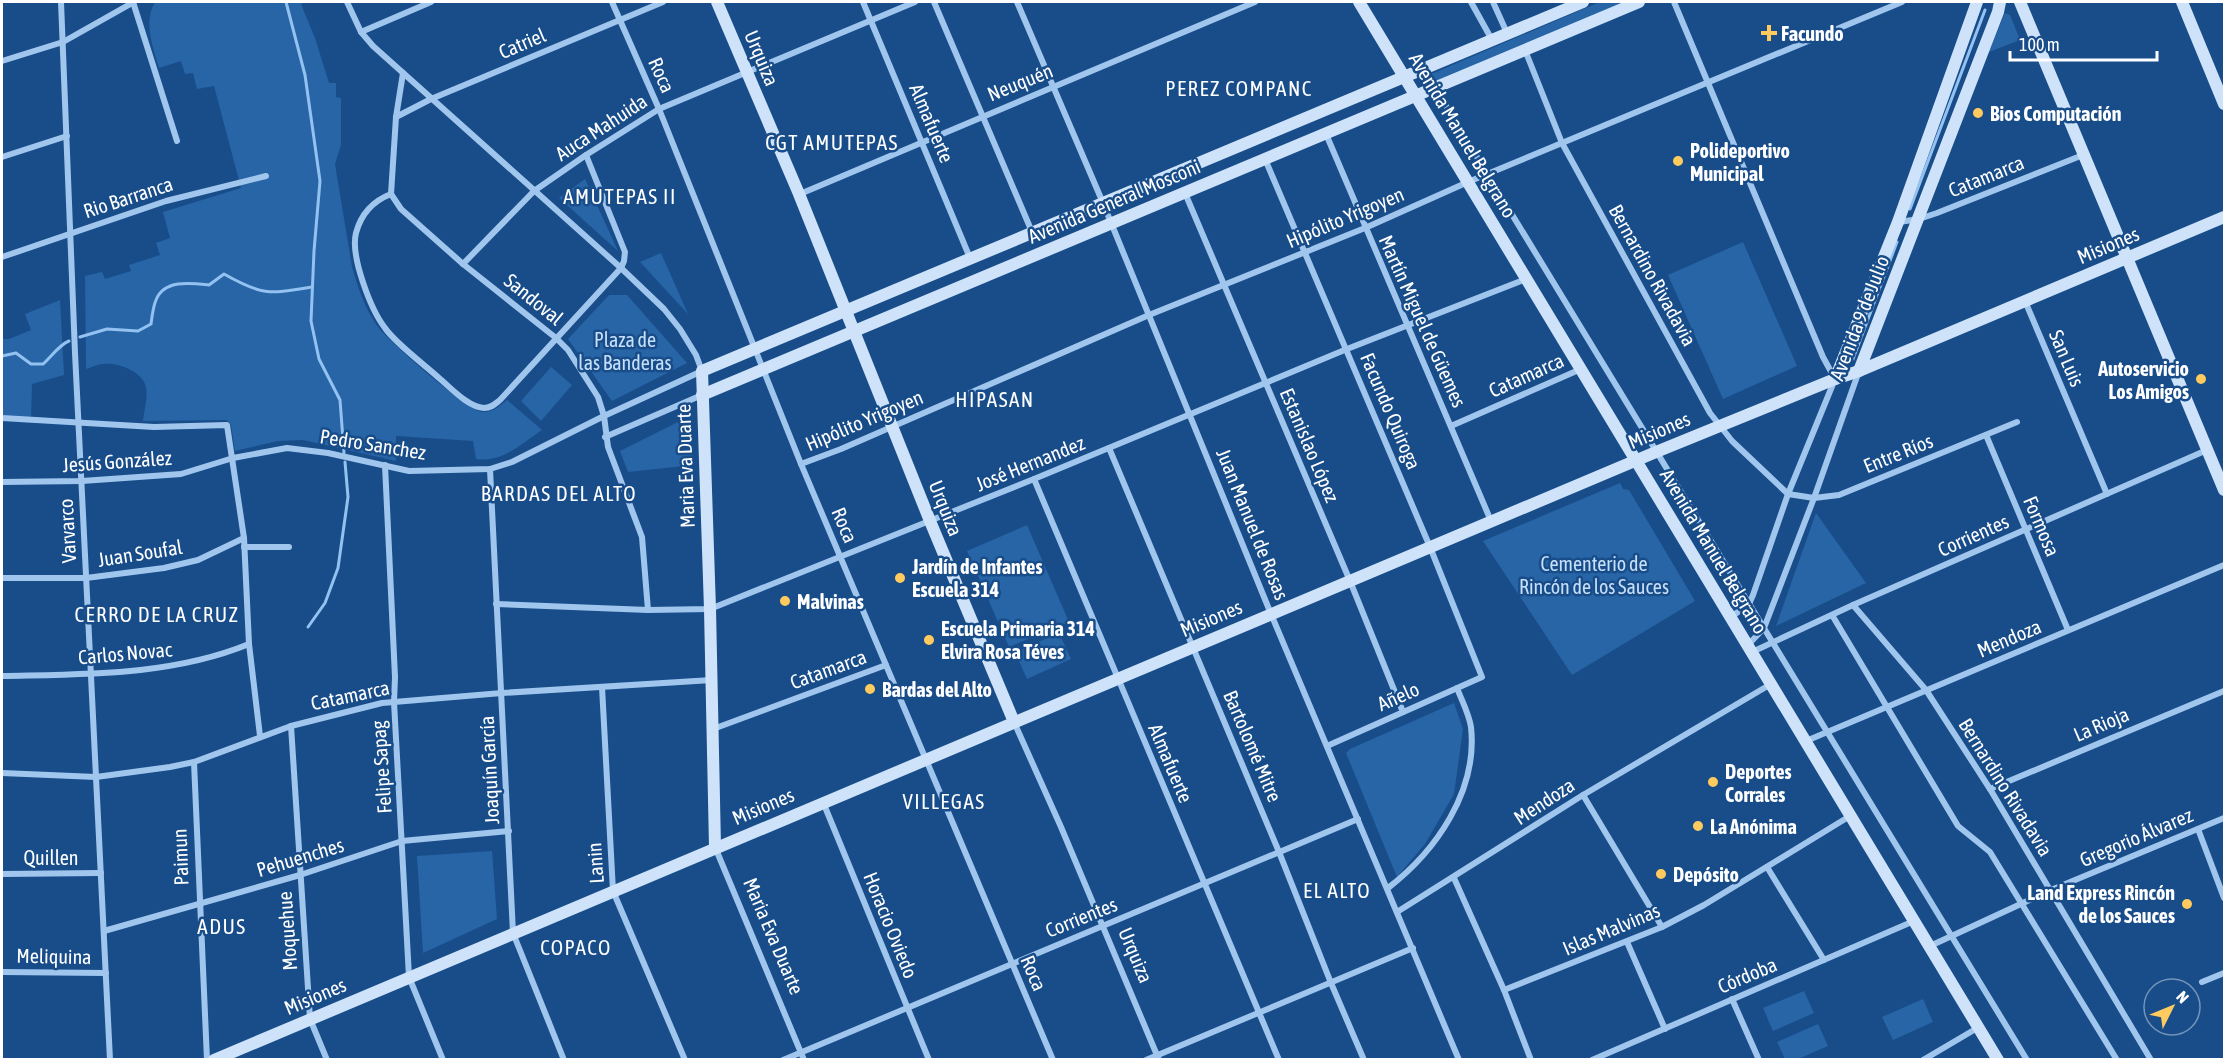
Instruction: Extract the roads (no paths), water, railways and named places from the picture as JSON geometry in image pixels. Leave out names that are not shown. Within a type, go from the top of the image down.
[{"type":"street","name":"Varvarco","points":[[61,2],[78,422],[110,1059]]},
{"type":"street","points":[[2,61],[63,42],[134,2],[177,141]]},
{"type":"street","name":"Maria Eva Duarte","points":[[347,2],[362,32],[373,46],[664,309],[696,355],[702,371],[715,847],[804,1059]]},
{"type":"street","points":[[362,32],[431,2]]},
{"type":"street","name":"Roca","points":[[612,2],[659,109],[801,464],[1053,1059]]},
{"type":"street","name":"Catriel","points":[[396,117],[431,99],[663,2]]},
{"type":"street","name":"Urquiza","points":[[717,2],[799,194],[930,521],[1014,722],[1158,1057]]},
{"type":"street","name":"Almafuerte","points":[[863,2],[970,259]]},
{"type":"street","name":"Auca Mahuida","points":[[463,264],[534,191],[659,109],[915,2]]},
{"type":"street","points":[[934,2],[984,115],[1032,233]]},
{"type":"street","name":"Juan Manuel de Rosas","points":[[1017,2],[1104,203],[1272,614],[1459,1059]]},
{"type":"street","name":"Neuquén","points":[[799,194],[1255,2]]},
{"type":"street","name":"Avenida Manuel Belgrano","points":[[1359,2],[1998,1059]]},
{"type":"street","points":[[1471,2],[1492,40]]},
{"type":"street","points":[[1493,2],[1507,33]]},
{"type":"street","name":"Avenida General Mosconi","points":[[604,416],[702,371],[1583,2]]},
{"type":"street","name":"Avenida General Mosconi","points":[[605,437],[1639,2]]},
{"type":"street","points":[[1674,2],[1822,357],[1835,379]]},
{"type":"street","name":"Hipólito Yrigoyen","points":[[801,464],[1149,315],[1365,228],[1468,182],[1902,2]]},
{"type":"street","name":"Avenida 9 de Julio","points":[[1749,604],[1788,494],[1898,222],[1977,2]]},
{"type":"street","name":"Avenida 9 de Julio","points":[[1750,649],[1764,628],[2000,2]]},
{"type":"street","points":[[2020,2],[2224,490]]},
{"type":"street","points":[[2182,2],[2224,104]]},
{"type":"street","name":"Bernardino Rivadavia","points":[[1525,50],[1562,143],[1719,426],[1738,448],[1788,494]]},
{"type":"street","points":[[403,73],[396,117],[391,194],[378,199],[366,211],[355,235],[364,287],[373,309],[386,330],[460,396],[483,408],[491,407],[500,400],[621,268],[624,261],[625,252],[586,155]]},
{"type":"street","points":[[1434,87],[2027,1059]]},
{"type":"street","name":"Martín Miguel de Güemes","points":[[1326,133],[1491,521]]},
{"type":"street","points":[[2,157],[66,136]]},
{"type":"street","name":"Catamarca","points":[[1898,222],[1919,219],[2084,155]]},
{"type":"street","name":"Facundo Quiroga","points":[[1265,159],[1430,547],[1482,677]]},
{"type":"street","name":"Rio Barranca","points":[[2,257],[166,201],[266,176]]},
{"type":"street","name":"Estanislao López","points":[[1185,192],[1403,712]]},
{"type":"street","name":"Sandoval","points":[[391,194],[401,209],[463,264],[556,338],[568,350],[591,384],[604,416],[605,437],[642,537],[648,610]]},
{"type":"street","name":"Misiones","points":[[214,1059],[1636,460],[1859,371],[2224,217]]},
{"type":"street","name":"José Hernandez","points":[[496,604],[648,610],[710,609],[1527,279]]},
{"type":"street","name":"San Luis","points":[[2025,301],[2107,494]]},
{"type":"street","name":"Catamarca","points":[[1451,426],[1581,369]]},
{"type":"street","name":"Pedro Sanchez","points":[[233,458],[286,448],[328,453],[409,471],[490,469],[512,462],[604,416]]},
{"type":"street","points":[[2,418],[31,422],[78,422],[154,427],[227,425],[244,538],[249,644],[260,736]]},
{"type":"street","name":"Entre Ríos","points":[[1788,494],[1814,498],[1839,495],[2018,422]]},
{"type":"street","name":"Formosa","points":[[1986,435],[2068,630]]},
{"type":"street","name":"Bartolomé Mitre","points":[[1109,448],[1280,852],[1331,983],[1364,1059]]},
{"type":"street","name":"Corrientes","points":[[1750,649],[1773,642],[2207,450]]},
{"type":"street","name":"Jesús González","points":[[2,482],[81,481],[181,474],[233,458]]},
{"type":"street","name":"Felipe Sapag","points":[[385,465],[395,677],[394,702],[409,977],[443,1059]]},
{"type":"street","name":"Joaquín García","points":[[490,469],[513,933],[564,1059]]},
{"type":"street","name":"Almafuerte","points":[[1034,479],[1279,1059]]},
{"type":"street","name":"Juan Soufal","points":[[2,578],[86,578],[164,568],[198,560],[244,538]]},
{"type":"street","points":[[244,547],[290,547]]},
{"type":"street","name":"Mendoza","points":[[1806,741],[2224,565]]},
{"type":"street","points":[[1731,616],[1749,604]]},
{"type":"street","name":"Bernardino Rivadavia","points":[[1853,605],[1926,690],[1990,789],[2151,1059]]},
{"type":"street","points":[[1832,615],[1958,826],[1990,852],[2116,1059]]},
{"type":"street","name":"Carlos Novac","points":[[2,676],[91,674],[182,665],[221,656],[249,644]]},
{"type":"street","name":"Catamarca","points":[[713,729],[886,665]]},
{"type":"street","name":"Añelo","points":[[1328,746],[1482,677]]},
{"type":"street","name":"Catamarca","points":[[2,774],[96,777],[170,767],[194,762],[291,726],[369,704],[712,680]]},
{"type":"street","name":"Mendoza","points":[[1397,912],[1583,795],[1771,684]]},
{"type":"street","name":"Lanin","points":[[602,687],[613,891],[685,1059]]},
{"type":"street","points":[[1388,888],[1404,875],[1430,847],[1449,820],[1461,795],[1471,752],[1471,728],[1457,688]]},
{"type":"street","name":"La Rioja","points":[[1990,789],[2224,691]]},
{"type":"street","name":"Moquehue","points":[[291,726],[310,1019],[327,1059]]},
{"type":"street","name":"Paimun","points":[[194,762],[198,905],[207,1059]]},
{"type":"street","points":[[1583,795],[1662,927]]},
{"type":"street","name":"Horacio Oviedo","points":[[823,802],[929,1059]]},
{"type":"street","name":"Islas Malvinas","points":[[1504,990],[1662,927],[1704,905],[1851,815]]},
{"type":"street","name":"Gregorio Álvarez","points":[[1930,946],[2051,890],[2224,818]]},
{"type":"street","name":"Corrientes","points":[[783,1059],[1358,819]]},
{"type":"street","points":[[2198,829],[2224,898]]},
{"type":"street","name":"Pehuenches","points":[[104,931],[198,905],[402,841],[508,831]]},
{"type":"street","points":[[1767,867],[1824,960]]},
{"type":"street","name":"Quillen","points":[[2,874],[101,873]]},
{"type":"street","points":[[1454,878],[1532,1059]]},
{"type":"street","name":"Córdoba","points":[[1596,1059],[1914,920]]},
{"type":"street","points":[[1627,942],[1665,1029]]},
{"type":"street","points":[[1146,1059],[1158,1057],[1413,948]]},
{"type":"street","name":"Meliquina","points":[[2,972],[106,973]]},
{"type":"street","points":[[2202,982],[2224,973]]},
{"type":"street","points":[[1732,999],[1759,1059]]},
{"type":"street","points":[[1923,1059],[1979,1028]]},
{"type":"waterway","points":[[286,2],[305,75],[320,181],[311,321],[319,359],[340,400],[344,453]]},
{"type":"waterway","points":[[1910,209],[1985,10]]},
{"type":"waterway","points":[[1853,359],[1897,242]]},
{"type":"waterway","points":[[80,337],[107,329],[138,331],[151,324],[156,300],[160,293],[172,285],[209,285],[224,274],[258,290],[276,292],[312,287]]},
{"type":"waterway","points":[[2,356],[16,353],[31,364],[43,364],[58,348],[69,341]]},
{"type":"waterway","points":[[308,627],[325,603],[338,568],[348,497],[345,462]]},
{"type":"place","name":"Facundo","points":[[1769,33]]},
{"type":"place","name":"Bios Computación","points":[[1978,113]]},
{"type":"place","name":"Polideportivo Municipal","points":[[1678,161]]},
{"type":"place","name":"Autoservicio Los Amigos","points":[[2201,379]]},
{"type":"place","name":"Jardín de Infantes Escuela 314","points":[[900,578]]},
{"type":"place","name":"Malvinas","points":[[785,601]]},
{"type":"place","name":"Escuela Primaria 314 Elvira Rosa Téves","points":[[929,640]]},
{"type":"place","name":"Bardas del Alto","points":[[870,689]]},
{"type":"place","name":"Deportes Corrales","points":[[1713,782]]},
{"type":"place","name":"La Anónima","points":[[1698,826]]},
{"type":"place","name":"Depósito","points":[[1661,874]]},
{"type":"place","name":"Land Express Rincón de los Sauces","points":[[2187,904]]},
{"type":"district","name":"PEREZ COMPANC","points":[[1239,88]]},
{"type":"district","name":"CGT AMUTEPAS","points":[[832,142]]},
{"type":"district","name":"AMUTEPAS II","points":[[620,196]]},
{"type":"district","name":"HIPASAN","points":[[995,399]]},
{"type":"district","name":"BARDAS DEL ALTO","points":[[559,493]]},
{"type":"district","name":"CERRO DE LA CRUZ","points":[[157,614]]},
{"type":"district","name":"VILLEGAS","points":[[944,801]]},
{"type":"district","name":"EL ALTO","points":[[1337,890]]},
{"type":"district","name":"ADUS","points":[[222,926]]},
{"type":"district","name":"COPACO","points":[[576,947]]},
{"type":"park label","name":"Plaza de las Banderas","points":[[625,350]]},
{"type":"park label","name":"Cementerio de Rincón de los Sauces","points":[[1594,574]]}]
